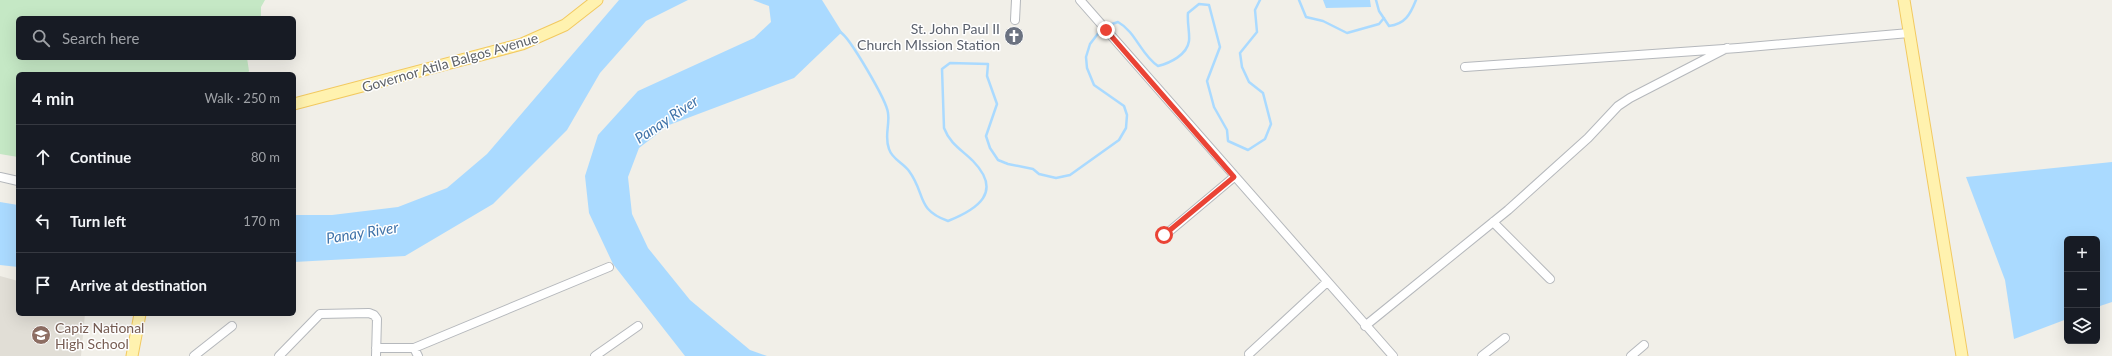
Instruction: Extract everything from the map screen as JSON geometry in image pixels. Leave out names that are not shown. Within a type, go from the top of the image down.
[{"type":"main road","name":"Governor Atila Balgos Avenue","points":[[296,103],[522,44],[565,25],[596,0]]},
{"type":"main road","points":[[1904,0],[1962,356]]},
{"type":"main road","points":[[132,356],[140,316]]},
{"type":"street","points":[[1015,20],[1016,0]]},
{"type":"street","points":[[1080,0],[1365,326],[1393,356]]},
{"type":"street","points":[[1464,68],[1909,33]]},
{"type":"street","points":[[1365,326],[1493,222],[1588,138],[1618,106],[1630,98],[1727,48]]},
{"type":"street","points":[[0,177],[16,181]]},
{"type":"street","points":[[1164,235],[1234,177]]},
{"type":"street","points":[[1493,222],[1550,279]]},
{"type":"street","points":[[282,355],[320,314],[369,313],[374,315],[376,319],[376,352],[414,348],[609,267]]},
{"type":"street","points":[[1248,354],[1327,282]]},
{"type":"street","points":[[194,356],[232,326]]},
{"type":"street","points":[[595,356],[638,326]]},
{"type":"street","points":[[1482,356],[1505,338]]},
{"type":"street","points":[[1631,356],[1644,345]]},
{"type":"street","points":[[414,348],[418,356]]},
{"type":"shaded area","name":"Capiz National High School","points":[[0,276],[16,280],[16,316],[85,316],[81,356],[0,356]]},
{"type":"green space","points":[[0,0],[265,0],[261,7],[261,16],[16,16],[16,60],[247,60],[249,71],[16,72],[16,157],[0,154]]},
{"type":"water","name":"Panay River","points":[[619,0],[688,0],[646,21],[600,73],[567,130],[493,204],[405,256],[296,262],[296,215],[332,215],[398,207],[447,188],[487,154]]},
{"type":"water","name":"Panay River","points":[[753,0],[822,0],[842,32],[794,78],[669,125],[639,148],[628,177],[632,214],[648,248],[690,300],[750,350],[767,356],[685,356],[613,264],[589,213],[585,176],[598,135],[638,91],[754,38],[771,22],[769,6]]},
{"type":"water","points":[[1323,0],[1370,0],[1371,7],[1326,8]]},
{"type":"water","points":[[2112,162],[2112,302],[2100,306],[2100,236],[2064,236],[2064,320],[2014,339],[2005,280],[1966,177]]},
{"type":"water","points":[[0,202],[16,205],[16,267],[0,265]]},
{"type":"waterway","points":[[840,32],[845,36],[859,56],[875,83],[886,106],[888,113],[887,140],[890,152],[909,171],[926,206],[931,212],[948,221],[969,211],[977,205],[983,198],[986,190],[986,182],[982,172],[973,161],[953,143],[944,128],[942,69],[950,63],[988,64],[987,76],[997,104],[986,136],[990,148],[998,160],[1008,164],[1033,169],[1039,174],[1056,178],[1070,175],[1119,140],[1126,128],[1127,115],[1124,106],[1094,85],[1087,68],[1086,57],[1090,44],[1103,27],[1118,22],[1124,26],[1134,37],[1147,56],[1158,66],[1177,58],[1188,46],[1188,13],[1199,4],[1209,5],[1220,47],[1207,81],[1214,107],[1227,130],[1228,141],[1248,150],[1265,139],[1271,124],[1263,93],[1249,82],[1242,67],[1240,53],[1257,32],[1255,10],[1260,0]]},
{"type":"waterway","points":[[1299,0],[1306,17],[1323,21],[1347,33],[1379,24],[1384,18]]},
{"type":"waterway","points":[[1376,0],[1379,11],[1389,26],[1403,21],[1412,10],[1416,0]]},
{"type":"place","name":"St. John Paul II Church MIssion Station","points":[[1014,36]]},
{"type":"place","name":"Capiz National High School","points":[[41,335]]},
{"type":"route","points":[[1106,30],[1234,177],[1164,235]]}]
